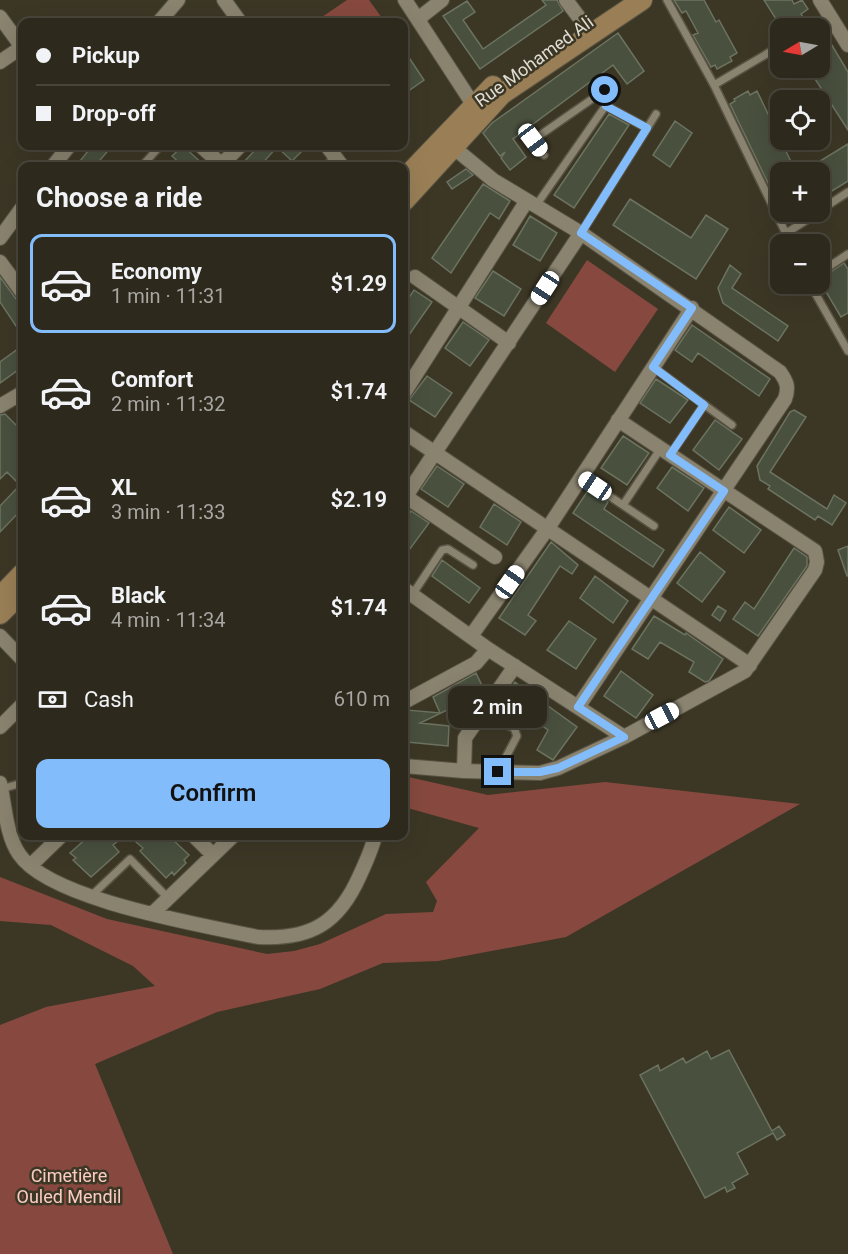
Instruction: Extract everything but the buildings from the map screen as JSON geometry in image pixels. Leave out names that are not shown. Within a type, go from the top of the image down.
[{"type":"street","points":[[162,18],[178,0]]},
{"type":"street","points":[[224,0],[237,18]]},
{"type":"street","points":[[405,0],[477,111]]},
{"type":"street","points":[[418,19],[442,0]]},
{"type":"street","points":[[566,0],[584,24]]},
{"type":"street","name":"Rue Mohamed Ali","points":[[408,175],[477,111],[493,87],[619,0]]},
{"type":"street","points":[[408,197],[453,147],[477,111],[642,0]]},
{"type":"street","points":[[820,0],[845,35]]},
{"type":"street","points":[[0,17],[18,42]]},
{"type":"street","points":[[0,62],[18,50]]},
{"type":"street","points":[[453,147],[531,204],[581,233],[692,308],[780,372],[788,390],[653,599],[578,707]]},
{"type":"street","points":[[56,162],[66,150]]},
{"type":"street","points":[[205,150],[217,162]]},
{"type":"street","points":[[225,162],[236,150]]},
{"type":"street","points":[[408,387],[458,306],[531,204]]},
{"type":"street","points":[[0,238],[18,213]]},
{"type":"street","points":[[408,492],[436,454],[581,233]]},
{"type":"street","points":[[0,262],[18,287]]},
{"type":"street","points":[[415,278],[509,343]]},
{"type":"street","points":[[471,636],[548,528],[692,308]]},
{"type":"street","points":[[0,406],[18,395]]},
{"type":"street","points":[[408,766],[464,771],[540,772],[558,768],[624,737],[738,675],[750,664],[815,570],[818,556],[816,551],[618,420]]},
{"type":"street","points":[[408,435],[750,664]]},
{"type":"street","points":[[408,501],[495,557]]},
{"type":"street","points":[[0,597],[18,578]]},
{"type":"street","points":[[408,592],[488,649],[624,737]]},
{"type":"street","points":[[0,614],[18,596]]},
{"type":"street","points":[[0,636],[18,655]]},
{"type":"street","points":[[408,700],[476,663],[488,649]]},
{"type":"street","points":[[464,771],[465,738],[515,666]]},
{"type":"street","points":[[0,727],[18,709]]},
{"type":"street","points":[[1,786],[12,840],[17,852],[30,866],[61,886],[90,897],[258,937],[279,939],[308,932],[330,921],[341,910],[358,880],[373,840]]},
{"type":"street","points":[[30,866],[57,840]]},
{"type":"street","points":[[198,840],[213,855]]},
{"type":"street","points":[[153,913],[229,840]]},
{"type":"lane","points":[[667,0],[714,85],[785,234],[803,222]]},
{"type":"lane","points":[[826,18],[830,16]]},
{"type":"lane","points":[[714,85],[770,52]]},
{"type":"lane","points":[[531,204],[606,106],[611,98],[605,90],[533,140],[544,155]]},
{"type":"lane","points":[[606,106],[647,128]]},
{"type":"lane","points":[[581,233],[656,114]]},
{"type":"lane","points":[[146,162],[156,150]]},
{"type":"lane","points":[[830,204],[848,192]]},
{"type":"lane","points":[[830,266],[848,254]]},
{"type":"lane","points":[[816,294],[845,340],[848,351]]},
{"type":"lane","points":[[653,367],[732,425]]},
{"type":"lane","points":[[623,505],[704,405]]},
{"type":"lane","points":[[581,477],[654,526]]},
{"type":"lane","points":[[408,592],[442,550],[448,549],[473,565]]},
{"type":"lane","points":[[497,721],[514,728],[517,736],[498,772]]},
{"type":"lane","points":[[1,786],[18,784]]},
{"type":"lane","points":[[90,897],[130,859],[168,898]]},
{"type":"green space","points":[[347,0],[369,0],[382,18],[320,18]]},
{"type":"green space","points":[[587,260],[658,309],[615,372],[546,323]]},
{"type":"green space","name":"Cimetière Ouled Mendil","points":[[408,777],[488,795],[605,782],[800,804],[566,937],[438,961],[383,963],[320,989],[217,1012],[95,1064],[173,1254],[0,1254],[0,1025],[46,1007],[155,986],[133,966],[51,925],[0,921],[0,877],[107,919],[267,954],[294,951],[320,944],[386,914],[433,912],[437,901],[426,882],[479,828],[408,808]]},
{"type":"route","points":[[498,772],[540,772],[558,768],[624,737],[578,707],[724,491],[670,455],[704,405],[653,367],[692,308],[581,233],[647,128],[606,106],[611,98],[605,90]]}]
